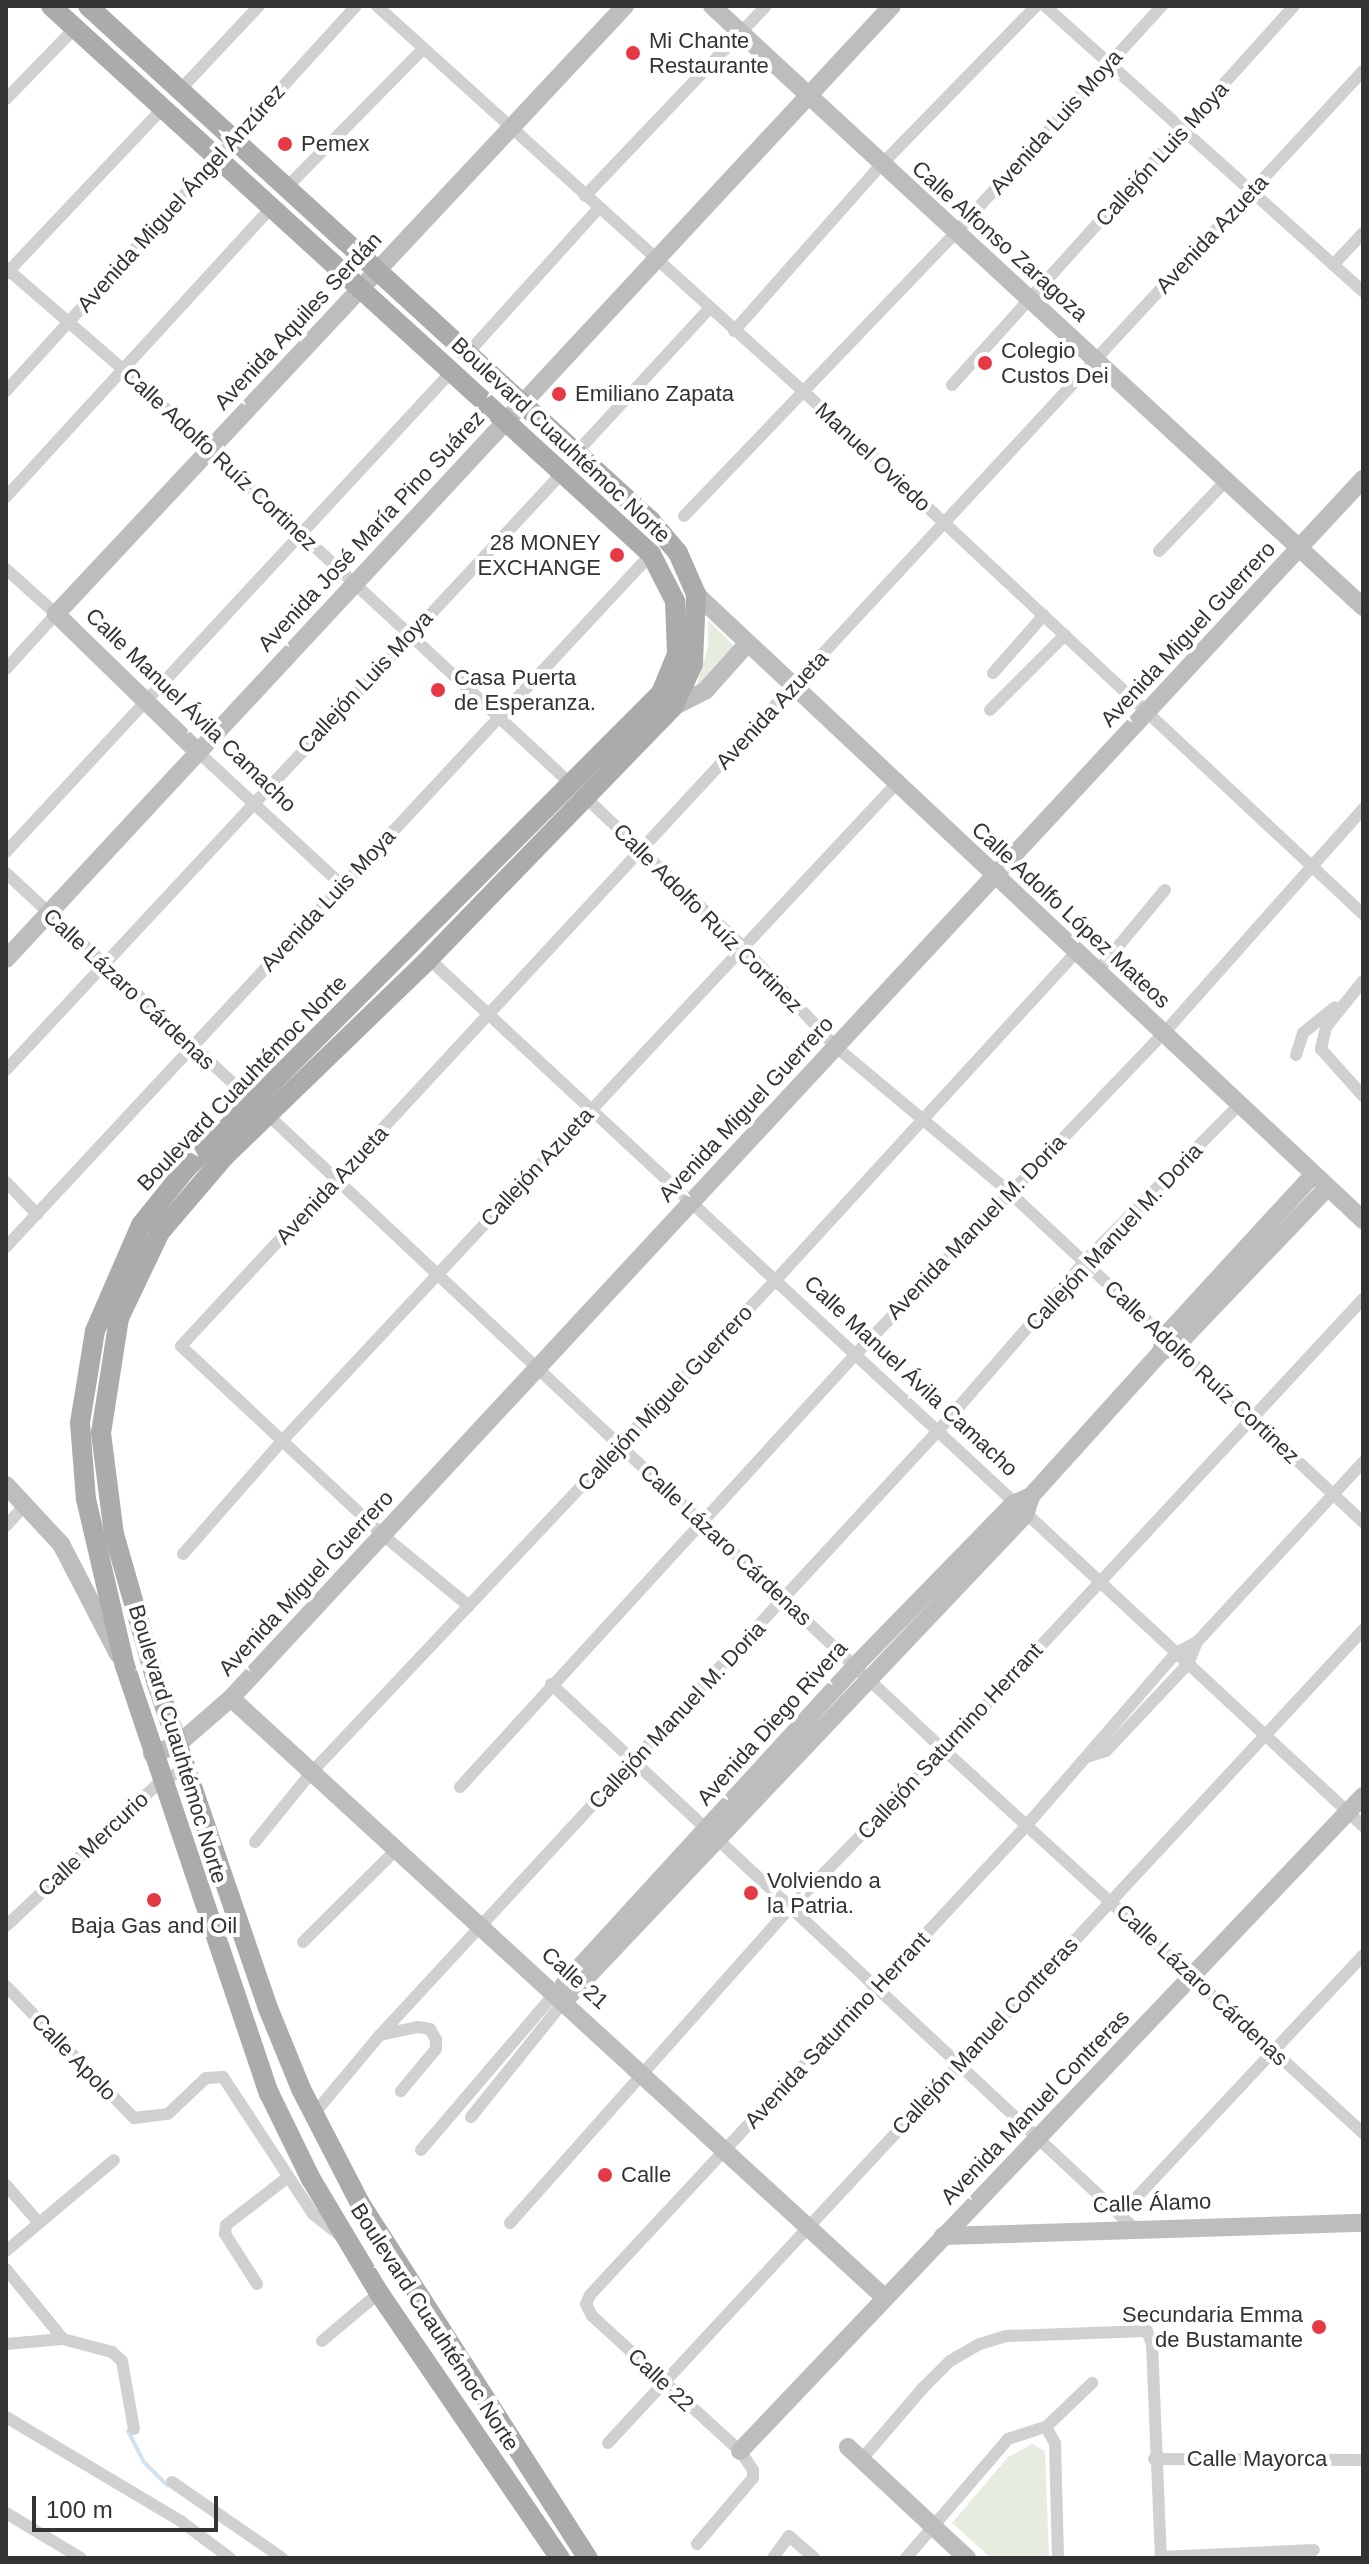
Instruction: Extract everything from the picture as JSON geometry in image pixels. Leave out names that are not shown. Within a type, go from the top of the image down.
[{"type":"main road","name":"Boulevard Cuauhtémoc Norte","points":[[51,6],[651,554],[670,586],[678,616],[671,675],[578,791],[429,959],[261,1109],[186,1169],[141,1225],[108,1290],[91,1346],[80,1423],[86,1499],[125,1666],[161,1781],[269,2093],[346,2239],[379,2293],[560,2558]]},
{"type":"main road","name":"Boulevard Cuauhtémoc Norte","points":[[92,7],[376,274],[523,402],[669,540],[696,594],[693,664],[673,707],[578,791],[261,1109],[160,1232],[134,1280],[109,1356],[101,1433],[105,1491],[177,1745],[268,2008],[313,2115],[361,2205],[588,2558]]},
{"type":"street","points":[[180,90],[259,6]]},
{"type":"street","name":"Avenida Miguel Ángel Anzúrez","points":[[6,391],[71,322],[232,138],[356,6]]},
{"type":"street","name":"Manuel Oviedo","points":[[377,6],[803,391],[1363,914]]},
{"type":"street","name":"Avenida Aquiles Serdán","points":[[6,669],[625,6]]},
{"type":"street","name":"Calle Alfonso Zaragoza","points":[[712,6],[807,97],[1363,607]]},
{"type":"street","points":[[585,196],[766,6]]},
{"type":"street","name":"Avenida José María Pino Suárez","points":[[6,959],[892,6]]},
{"type":"street","points":[[734,331],[881,165],[1036,6]]},
{"type":"street","points":[[1045,6],[1107,65],[1363,291]]},
{"type":"street","name":"Avenida Luis Moya","points":[[684,516],[956,232],[1162,6]]},
{"type":"street","name":"Callejón Luis Moya","points":[[952,385],[1031,302],[1294,6]]},
{"type":"street","points":[[6,99],[74,29]]},
{"type":"street","points":[[286,188],[423,49]]},
{"type":"street","name":"Avenida Azueta","points":[[282,1441],[181,1349],[1363,71]]},
{"type":"street","points":[[7,271],[163,108]]},
{"type":"street","points":[[467,354],[599,208]]},
{"type":"street","points":[[6,497],[125,371],[270,209]]},
{"type":"street","points":[[1333,265],[1363,233]]},
{"type":"street","name":"Calle Adolfo Ruíz Cortinez","points":[[7,271],[71,322],[125,371],[644,851],[743,947],[836,1047],[1008,1191],[1167,1345],[1363,1522]]},
{"type":"street","points":[[576,453],[710,308]]},
{"type":"street","points":[[6,852],[452,371]]},
{"type":"street","name":"Callejón Luis Moya","points":[[6,1070],[563,472]]},
{"type":"street","name":"Avenida Miguel Guerrero","points":[[152,1754],[177,1745],[231,1698],[1363,479]]},
{"type":"street","points":[[1159,551],[1226,481]]},
{"type":"street","name":"Avenida Luis Moya","points":[[6,1247],[651,554]]},
{"type":"street","name":"Calle Manuel Ávila Camacho","points":[[6,569],[343,886]]},
{"type":"street","name":"Calle Adolfo López Mateos","points":[[696,594],[994,878],[1363,1220]]},
{"type":"street","points":[[993,673],[1044,615]]},
{"type":"street","points":[[990,710],[1065,635]]},
{"type":"street","points":[[673,707],[705,691],[747,644]]},
{"type":"street","name":"Callejón Azueta","points":[[183,1554],[282,1441],[895,785]]},
{"type":"street","name":"Avenida Manuel M. Doria","points":[[460,1787],[551,1684],[1008,1191],[1164,1033],[1363,809]]},
{"type":"street","name":"Calle Lázaro Cárdenas","points":[[6,873],[872,1679],[944,1750],[1194,1976],[1272,2051],[1361,2128]]},
{"type":"street","points":[[1096,973],[1165,890]]},
{"type":"street","name":"Callejón Miguel Guerrero","points":[[255,1842],[310,1774],[774,1282],[1075,953]]},
{"type":"street","name":"Calle Manuel Ávila Camacho","points":[[429,959],[1363,1826]]},
{"type":"street","points":[[1296,1055],[1303,1033],[1363,981]]},
{"type":"street","points":[[1349,994],[1326,1027],[1321,1049],[1363,1096]]},
{"type":"street","name":"Callejón Manuel M. Doria","points":[[313,2115],[380,2035],[937,1432],[1084,1262],[1239,1105]]},
{"type":"street","name":"Avenida Diego Rivera","points":[[561,1996],[713,1834],[872,1679],[1019,1509],[1320,1181]]},
{"type":"street","points":[[6,1182],[37,1214]]},
{"type":"street","name":"Callejón Saturnino Herrant","points":[[510,2223],[791,1907],[944,1750],[1363,1299]]},
{"type":"street","points":[[282,1441],[384,1536],[469,1606]]},
{"type":"street","name":"Avenida Saturnino Herrant","points":[[586,2304],[590,2295],[1090,1756],[1096,1740],[1176,1653],[1197,1642],[1363,1462]]},
{"type":"street","points":[[6,1485],[26,1504],[67,1555],[84,1596],[125,1666]]},
{"type":"street","points":[[6,1526],[26,1504]]},
{"type":"street","name":"Avenida Diego Rivera","points":[[713,1834],[856,1665],[1019,1509]]},
{"type":"street","name":"Callejón Manuel Contreras","points":[[608,2443],[1363,1630]]},
{"type":"street","name":"Avenida Saturnino Herrant","points":[[1090,1756],[1106,1751],[1188,1664],[1197,1642]]},
{"type":"street","points":[[551,1684],[633,1764],[1041,2136],[1126,2220],[1272,2051],[1363,1955]]},
{"type":"street","name":"Calle 21","points":[[231,1698],[310,1774],[561,1996],[884,2297]]},
{"type":"street","name":"Calle Mercurio","points":[[6,1926],[161,1781],[185,1770]]},
{"type":"street","name":"Avenida Manuel Contreras","points":[[740,2451],[1363,1796]]},
{"type":"street","points":[[303,1942],[396,1850]]},
{"type":"street","name":"Calle Apolo","points":[[6,1986],[124,2109],[147,2120],[168,2114],[214,2075],[230,2084],[288,2177]]},
{"type":"street","points":[[471,2117],[561,1996]]},
{"type":"street","points":[[421,2150],[561,1996]]},
{"type":"street","points":[[380,2035],[418,2027],[430,2029],[436,2040],[436,2049],[401,2091]]},
{"type":"street","points":[[6,2251],[114,2160]]},
{"type":"street","points":[[257,2284],[225,2234],[226,2225],[288,2177],[313,2214],[346,2239]]},
{"type":"street","points":[[6,2185],[39,2223]]},
{"type":"street","name":"Calle Álamo","points":[[943,2236],[1126,2220],[1363,2223]]},
{"type":"street","points":[[6,2269],[63,2339]]},
{"type":"street","points":[[322,2341],[379,2293]]},
{"type":"street","name":"Calle 22","points":[[586,2304],[592,2316],[740,2451]]},
{"type":"street","points":[[967,2558],[854,2453],[950,2361],[980,2344],[1006,2336],[1147,2331],[1152,2344],[1160,2557],[1314,2550]]},
{"type":"street","points":[[6,2344],[63,2339],[100,2348],[122,2361],[134,2429]]},
{"type":"street","points":[[906,2558],[1008,2439],[1046,2427],[1092,2383]]},
{"type":"street","points":[[6,2417],[182,2522],[230,2558]]},
{"type":"street","points":[[1046,2427],[1055,2443],[1058,2558]]},
{"type":"street","points":[[697,2544],[753,2478],[740,2451]]},
{"type":"street","name":"Calle Mayorca","points":[[1154,2459],[1361,2460]]},
{"type":"street","points":[[172,2482],[282,2558]]},
{"type":"street","points":[[182,2522],[202,2503]]},
{"type":"street","points":[[6,2513],[81,2558]]},
{"type":"street","points":[[773,2558],[789,2536],[814,2558]]},
{"type":"shaded area","points":[[708,620],[735,647],[695,691],[708,647]]},
{"type":"shaded area","points":[[1032,2444],[1045,2451],[1049,2558],[991,2558],[952,2523],[1008,2457]]},
{"type":"waterway","points":[[128,2431],[144,2462],[167,2485]]},
{"type":"place","name":"Mi Chante Restaurante","points":[[633,53]]},
{"type":"place","name":"Pemex","points":[[285,144]]},
{"type":"place","name":"Colegio Custos Dei","points":[[985,363]]},
{"type":"place","name":"Emiliano Zapata","points":[[559,394]]},
{"type":"place","name":"28 MONEY EXCHANGE","points":[[617,555]]},
{"type":"place","name":"Casa Puerta de Esperanza.","points":[[438,690]]},
{"type":"place","name":"Volviendo a la Patria.","points":[[751,1893]]},
{"type":"place","name":"Baja Gas and Oil","points":[[154,1900]]},
{"type":"place","name":"Calle","points":[[605,2175]]},
{"type":"place","name":"Secundaria Emma de Bustamante","points":[[1319,2327]]}]
